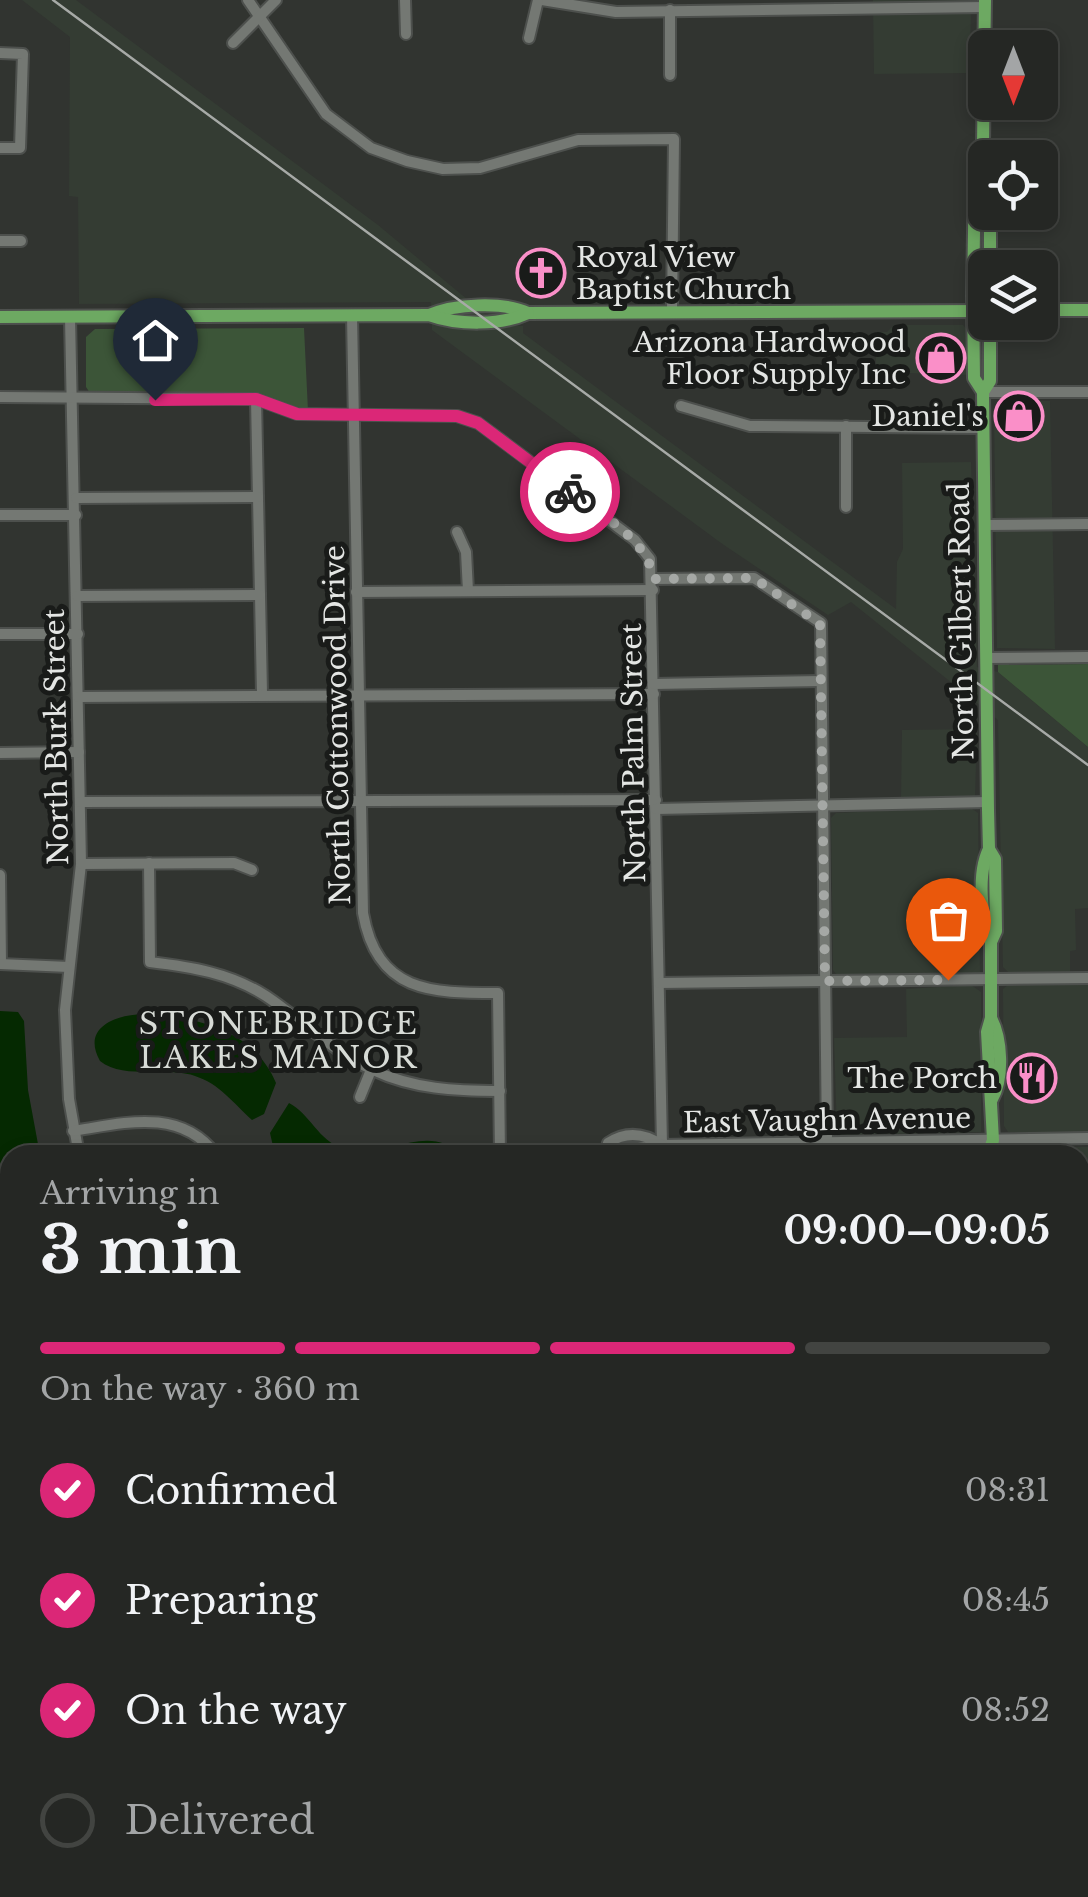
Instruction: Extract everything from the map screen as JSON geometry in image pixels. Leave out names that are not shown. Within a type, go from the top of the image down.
[{"type":"main road","points":[[984,4],[985,140]]},
{"type":"main road","points":[[0,317],[429,315],[444,308],[514,307],[528,313],[672,310],[968,314]]},
{"type":"main road","points":[[1058,310],[1088,310]]},
{"type":"main road","name":"North Gilbert Road","points":[[979,340],[974,378],[983,392],[989,849],[995,859],[991,1018],[998,1031],[999,1087],[992,1099],[991,1145]]},
{"type":"main road","name":"North Gilbert Road","points":[[983,392],[990,380],[985,340]]},
{"type":"main road","name":"North Gilbert Road","points":[[993,1140],[995,1145]]},
{"type":"street","points":[[248,0],[291,69],[326,114],[371,148],[407,161],[462,170],[501,165],[578,140],[674,139],[672,310]]},
{"type":"street","points":[[232,43],[276,0]]},
{"type":"street","points":[[405,0],[406,34]]},
{"type":"street","points":[[529,38],[540,0],[616,12],[984,4]]},
{"type":"street","points":[[670,10],[670,75]]},
{"type":"street","points":[[0,53],[22,54],[20,148],[0,148]]},
{"type":"street","points":[[0,242],[21,241]]},
{"type":"street","name":"North Cottonwood Drive","points":[[352,315],[363,913],[370,942],[390,969],[416,988],[498,993],[500,1145]]},
{"type":"street","name":"North Burk Street","points":[[70,317],[81,864],[64,1010],[77,1145]]},
{"type":"street","points":[[983,392],[1088,392]]},
{"type":"street","name":"North Palm Street","points":[[0,397],[256,399],[297,414],[440,414],[478,423],[635,540],[650,559],[654,584],[662,1145]]},
{"type":"street","points":[[256,399],[262,694]]},
{"type":"street","points":[[682,406],[740,426],[984,428]]},
{"type":"street","points":[[846,426],[846,507]]},
{"type":"street","points":[[76,498],[258,497]]},
{"type":"street","points":[[0,515],[76,515]]},
{"type":"street","points":[[985,526],[1088,524]]},
{"type":"street","points":[[456,532],[466,552],[468,590]]},
{"type":"street","points":[[356,592],[754,578],[820,624],[827,1141]]},
{"type":"street","points":[[77,596],[260,596]]},
{"type":"street","points":[[0,634],[78,634]]},
{"type":"street","points":[[986,658],[1088,657]]},
{"type":"street","points":[[78,696],[654,689],[822,682]]},
{"type":"street","points":[[0,753],[80,752]]},
{"type":"street","points":[[80,802],[361,800],[824,806],[988,802]]},
{"type":"street","points":[[81,864],[234,862],[252,870]]},
{"type":"street","points":[[150,864],[150,962],[208,970],[235,979],[371,1070],[436,1088],[500,1092]]},
{"type":"street","points":[[0,876],[0,964],[68,968]]},
{"type":"street","points":[[659,983],[1088,978]]},
{"type":"street","points":[[360,1097],[371,1070]]},
{"type":"street","points":[[73,1130],[168,1122],[197,1134],[207,1145]]},
{"type":"street","name":"East Vaughn Avenue","points":[[662,1145],[1088,1138]]},
{"type":"street","points":[[890,1140],[890,1145]]},
{"type":"shaded area","points":[[22,0],[76,0],[378,225],[498,325],[523,326],[523,333],[896,609],[897,562],[903,549],[902,463],[971,462],[977,667],[998,672],[1088,747],[1088,908],[1075,909],[1076,950],[1070,951],[1070,974],[1010,974],[1003,967],[998,720],[851,602],[828,615],[721,543],[432,330],[431,302],[79,304],[78,197],[69,196],[70,37]]},
{"type":"shaded area","points":[[873,0],[971,0],[968,73],[874,74]]},
{"type":"shaded area","points":[[894,325],[963,325],[968,331],[969,375],[876,372],[876,332],[887,332]]},
{"type":"shaded area","points":[[304,328],[308,411],[249,393],[90,393],[86,387],[86,337],[95,329]]},
{"type":"shaded area","points":[[1002,401],[1050,401],[1055,649],[997,648],[994,411]]},
{"type":"shaded area","points":[[1008,660],[1009,665],[1088,664],[1088,747],[998,672],[998,665]]},
{"type":"shaded area","points":[[977,729],[975,797],[901,798],[902,730]]},
{"type":"shaded area","points":[[971,808],[978,813],[980,973],[837,975],[833,970],[831,818],[836,813]]},
{"type":"shaded area","points":[[1088,983],[1088,1132],[1008,1132],[1004,1126],[1003,989],[1009,984]]},
{"type":"shaded area","points":[[971,985],[981,992],[981,1132],[837,1135],[834,1038],[907,1037],[906,989]]},
{"type":"shaded area","points":[[0,1011],[18,1012],[24,1021],[28,1090],[38,1145],[0,1145]]},
{"type":"shaded area","points":[[143,1014],[183,1018],[221,1029],[253,1050],[276,1083],[264,1114],[252,1120],[219,1089],[195,1076],[121,1070],[100,1061],[95,1049],[98,1031],[113,1020]]},
{"type":"shaded area","points":[[289,1103],[334,1145],[273,1145],[270,1133]]},
{"type":"shaded area","points":[[420,1141],[446,1145],[398,1145]]},
{"type":"railway","points":[[53,0],[1088,765]]},
{"type":"way so far","points":[[570,492],[635,540],[650,559],[654,579],[754,578],[820,624],[825,981],[948,980]]},
{"type":"place","name":"Royal View Baptist Church","points":[[541,273]]},
{"type":"place","name":"Arizona Hardwood Floor Supply Inc","points":[[941,358]]},
{"type":"place","name":"Daniel's","points":[[1019,416]]},
{"type":"place","name":"The Porch","points":[[1032,1078]]},
{"type":"district","name":"STONEBRIDGE LAKES MANOR","points":[[279,1041]]},
{"type":"route","points":[[155,400],[256,399],[297,414],[457,416],[478,423],[570,492]]}]
